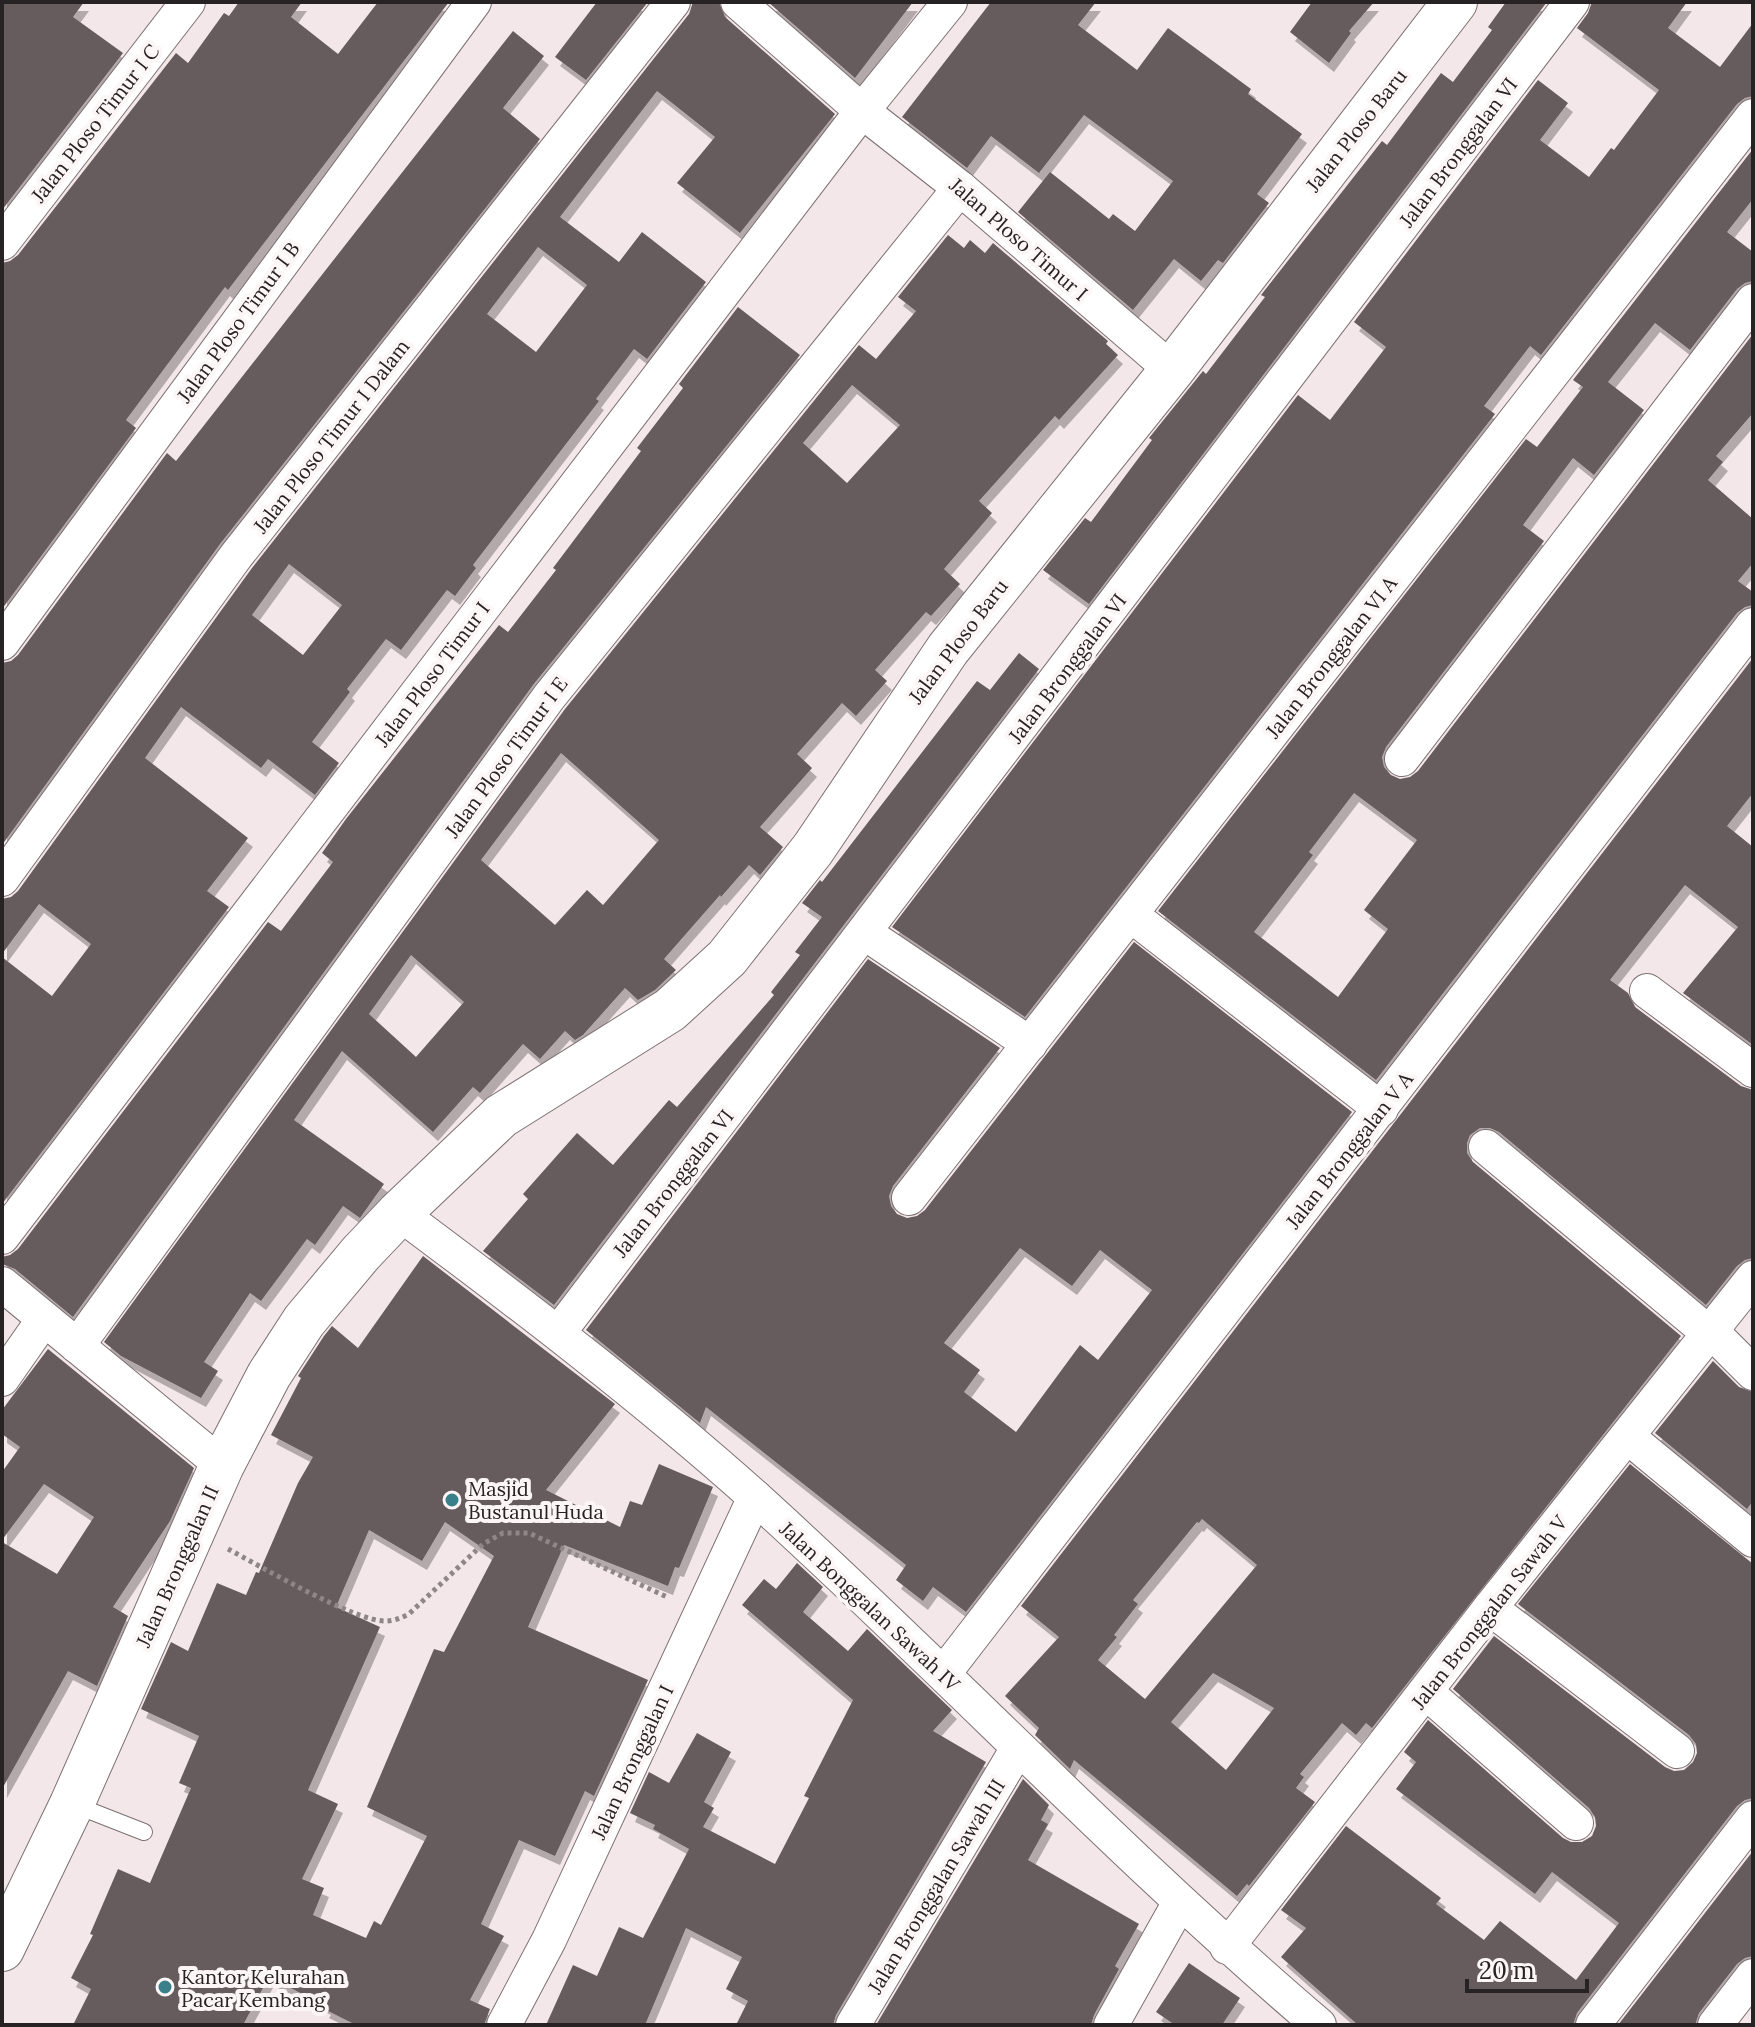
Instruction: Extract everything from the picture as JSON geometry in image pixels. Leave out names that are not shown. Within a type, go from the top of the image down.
[{"type":"street","name":"Jalan Ploso Timur I C","points":[[2,243],[188,2]]},
{"type":"street","name":"Jalan Ploso Timur I B","points":[[2,643],[474,2]]},
{"type":"street","name":"Jalan Ploso Timur I Dalam","points":[[2,879],[236,556],[673,2]]},
{"type":"street","name":"Jalan Ploso Timur I","points":[[738,2],[862,111],[960,188],[1172,370]]},
{"type":"street","name":"Jalan Ploso Timur I","points":[[2,1237],[862,111],[950,2]]},
{"type":"street","name":"Jalan Ploso Baru","points":[[399,1213],[501,1116],[670,1010],[727,958],[813,849],[948,649],[1172,370],[1455,2]]},
{"type":"street","name":"Jalan Bronggalan VI","points":[[559,1332],[1572,2]]},
{"type":"street","name":"Jalan Bronggalan VI A","points":[[909,1198],[1753,116]]},
{"type":"street","name":"Jalan Ploso Timur I E","points":[[77,1346],[549,697],[960,188]]},
{"type":"street","points":[[1402,759],[1753,301]]},
{"type":"street","name":"Jalan Bronggalan V A","points":[[944,1673],[1753,625]]},
{"type":"street","points":[[1131,915],[1381,1109]]},
{"type":"street","points":[[865,933],[1030,1044]]},
{"type":"street","points":[[1647,991],[1753,1070]]},
{"type":"street","points":[[1486,1147],[1711,1333],[1753,1373]]},
{"type":"street","name":"Jalan Bonggalan Sawah IV","points":[[399,1213],[559,1332],[755,1497],[944,1673],[1018,1748],[1227,1947],[1319,2025]]},
{"type":"street","name":"Jalan Bronggalan II","points":[[2,1949],[72,1804],[191,1531],[257,1397],[304,1321],[399,1213]]},
{"type":"street","name":"Jalan Bronggalan Sawah V","points":[[1227,1947],[1490,1608],[1753,1278]]},
{"type":"street","points":[[2,1284],[222,1465]]},
{"type":"street","points":[[2,1379],[44,1319]]},
{"type":"street","points":[[1628,1437],[1753,1540]]},
{"type":"street","name":"Jalan Bronggalan I","points":[[504,2025],[556,1926],[755,1497]]},
{"type":"street","points":[[1490,1608],[1677,1751]]},
{"type":"street","points":[[1426,1692],[1576,1823]]},
{"type":"street","name":"Jalan Bronggalan Sawah III","points":[[853,2025],[1018,1748]]},
{"type":"street","points":[[1593,2025],[1753,1818]]},
{"type":"street","points":[[1111,2025],[1180,1902]]},
{"type":"street","points":[[1715,2025],[1753,1976]]},
{"type":"lane","points":[[72,1804],[144,1832]]},
{"type":"path","points":[[191,1531],[352,1612],[381,1621],[397,1620],[409,1614],[483,1544],[511,1531],[529,1533],[700,1612]]},
{"type":"building","points":[[2,2],[84,2],[73,17],[123,53],[2,210]]},
{"type":"building","points":[[239,2],[302,2],[291,17],[338,54],[378,2],[449,2],[228,290],[225,287],[126,420],[136,428],[2,609],[2,263],[18,255],[176,53],[188,63],[224,13],[229,16]]},
{"type":"building","points":[[597,2],[648,2],[586,80],[555,57]]},
{"type":"building","points":[[693,2],[719,2],[725,17],[835,114],[740,233],[677,183],[715,137],[657,91],[560,217],[619,262],[642,232],[706,282],[647,359],[634,349],[596,399],[599,401],[473,565],[476,568],[455,596],[447,590],[401,650],[386,639],[347,689],[350,692],[312,742],[339,763],[315,795],[268,759],[261,768],[181,707],[145,758],[248,838],[207,891],[229,907],[2,1204],[2,957],[52,996],[91,944],[39,904],[2,954],[2,899],[18,891],[252,568],[689,14]],"holes":[[[538,247],[587,285],[536,352],[487,314]],[[289,564],[342,605],[303,655],[252,615]]]},
{"type":"building","points":[[768,2],[913,2],[855,78]]},
{"type":"building","points":[[991,2],[1096,2],[1078,25],[1137,70],[1168,28],[1251,89],[1248,94],[1302,134],[1257,194],[1269,203],[1223,263],[1218,260],[1201,281],[1174,259],[1133,310],[1018,212],[1050,172],[1109,219],[1113,214],[1135,231],[1173,181],[1084,115],[1039,173],[991,136],[967,168],[902,117]]},
{"type":"building","points":[[1312,2],[1374,2],[1349,31],[1351,33],[1329,63],[1290,32]]},
{"type":"building","points":[[1506,2],[1547,2],[1089,604],[1043,570],[1085,518],[1091,522],[1152,440],[1149,438],[1203,371],[1206,374],[1265,297],[1261,295],[1382,141],[1387,145],[1441,73],[1453,82],[1492,30],[1488,27]]},
{"type":"building","points":[[1592,2],[1687,2],[1668,28],[1720,67],[1753,23],[1753,96],[1737,104],[1541,355],[1530,346],[1484,406],[1495,414],[1025,1017],[892,927],[1298,395],[1330,420],[1386,347],[1354,322],[1538,80],[1568,103],[1540,140],[1589,177],[1611,148],[1614,150],[1659,90],[1577,28]]},
{"type":"building","points":[[513,31],[544,56],[503,108],[540,139],[220,544],[2,845],[2,663],[18,655],[167,453],[176,461]]},
{"type":"building","points":[[1753,149],[1753,199],[1727,232],[1753,252],[1753,281],[1737,289],[1690,350],[1655,323],[1608,382],[1644,410],[1594,475],[1573,458],[1523,525],[1544,541],[1386,747],[1382,757],[1384,767],[1400,779],[1418,771],[1753,334],[1753,413],[1716,456],[1723,462],[1708,480],[1753,519],[1753,563],[1738,581],[1753,592],[1753,605],[1737,613],[1376,1080],[1158,911],[1526,439],[1537,447],[1583,387],[1573,380]],"holes":[[[1354,793],[1417,840],[1364,910],[1388,929],[1338,997],[1254,932],[1313,855],[1309,852]]]},
{"type":"building","points":[[948,235],[964,248],[970,240],[985,253],[993,243],[1108,341],[1106,344],[1118,355],[1059,420],[1055,416],[979,501],[992,513],[944,569],[960,584],[931,616],[926,612],[875,670],[887,681],[856,716],[842,703],[797,754],[812,768],[760,827],[783,847],[760,875],[749,865],[720,895],[664,959],[676,970],[655,990],[638,1000],[625,988],[583,1035],[575,1040],[565,1031],[540,1059],[523,1044],[480,1093],[473,1087],[433,1132],[342,1051],[294,1120],[384,1184],[360,1218],[343,1206],[315,1245],[307,1239],[261,1301],[250,1293],[204,1362],[218,1371],[201,1398],[121,1356],[104,1342],[565,709],[859,345],[876,359],[916,311],[898,297]],"holes":[[[852,385],[900,425],[847,483],[803,443]],[[561,753],[659,840],[603,905],[587,890],[555,925],[481,860]],[[411,955],[464,1002],[416,1057],[369,1014]]]},
{"type":"building","points":[[738,307],[800,355],[533,685],[73,1317],[15,1269],[2,1264],[2,1257],[18,1249],[268,922],[281,931],[333,862],[322,853],[346,819],[499,625],[508,632],[556,570],[553,568],[641,451],[637,448],[683,388],[679,384]]},
{"type":"building","points":[[1019,653],[1039,669],[554,1305],[483,1251],[528,1199],[523,1194],[577,1133],[613,1165],[669,1100],[677,1107],[774,995],[771,992],[800,955],[795,952],[822,917],[802,903],[820,880],[822,882],[977,681],[990,690]]},
{"type":"building","points":[[1753,658],[1753,793],[1727,826],[1753,847],[1753,1045],[1683,993],[1738,927],[1685,885],[1610,980],[1628,993],[1635,1007],[1741,1086],[1753,1090],[1753,1258],[1737,1266],[1706,1305],[1499,1132],[1480,1128],[1470,1135],[1467,1153],[1473,1162],[1681,1336],[1372,1728],[1366,1723],[1356,1735],[1342,1723],[1300,1774],[1304,1777],[1296,1788],[1315,1802],[1249,1886],[1247,1884],[1237,1896],[1074,1760],[1070,1769],[1035,1735],[1039,1728],[1005,1696],[1059,1637],[1021,1606]],"holes":[[[1202,1519],[1257,1565],[1145,1699],[1098,1660],[1138,1604],[1133,1600]],[[1213,1673],[1274,1708],[1226,1770],[1171,1722]]]},
{"type":"building","points":[[1134,942],[1352,1112],[966,1612],[933,1587],[923,1601],[896,1580],[906,1565],[706,1407],[700,1423],[586,1330],[868,959],[1000,1048],[893,1186],[889,1196],[897,1214],[907,1218],[925,1210]],"holes":[[[1020,1248],[1072,1286],[1100,1250],[1152,1290],[1098,1360],[1080,1345],[1016,1432],[964,1392],[980,1370],[944,1343]]]},
{"type":"building","points":[[423,1256],[615,1404],[546,1490],[620,1527],[630,1501],[642,1505],[659,1464],[713,1487],[679,1568],[675,1567],[668,1586],[564,1545],[528,1627],[648,1680],[594,1796],[585,1791],[555,1856],[519,1840],[481,1924],[504,1936],[470,2000],[490,2009],[484,2025],[356,2025],[269,1977],[243,2025],[73,2025],[91,1989],[71,1978],[93,1935],[90,1934],[118,1869],[150,1883],[191,1788],[179,1783],[199,1736],[141,1709],[171,1642],[188,1651],[217,1583],[246,1595],[256,1572],[259,1573],[298,1483],[313,1457],[271,1435],[301,1378],[298,1376],[332,1326],[358,1348]],"holes":[[[445,1522],[494,1556],[444,1652],[434,1649],[367,1807],[427,1836],[381,1925],[374,1921],[366,1938],[313,1915],[324,1888],[302,1879],[338,1804],[308,1790],[380,1627],[336,1607],[369,1530],[422,1561]]]},
{"type":"building","points":[[48,1349],[194,1468],[170,1521],[113,1607],[128,1616],[97,1686],[68,1671],[2,1789],[2,1542],[57,1574],[94,1517],[44,1484],[2,1540],[2,1472],[20,1447],[2,1434],[2,1410]]},
{"type":"building","points":[[1713,1361],[1739,1387],[1753,1392],[1753,1501],[1747,1509],[1655,1433]]},
{"type":"building","points":[[1630,1464],[1753,1564],[1753,1798],[1737,1806],[1577,2013],[1573,2025],[1358,2025],[1281,1957],[1306,1928],[1281,1910],[1346,1826],[1441,1898],[1436,1904],[1484,1940],[1500,1921],[1576,1980],[1619,1923],[1552,1872],[1535,1894],[1396,1789],[1416,1762],[1404,1752],[1428,1720],[1563,1838],[1582,1842],[1592,1836],[1596,1826],[1589,1808],[1453,1689],[1494,1636],[1665,1767],[1674,1771],[1684,1770],[1693,1762],[1697,1753],[1696,1744],[1689,1735],[1518,1604]]},
{"type":"building","points":[[797,1563],[823,1587],[803,1612],[848,1651],[867,1629],[952,1710],[933,1731],[986,1762],[836,2015],[833,2025],[736,2025],[748,2001],[726,1989],[742,1957],[686,1928],[645,2025],[546,2025],[573,1965],[597,1976],[619,1927],[643,1938],[689,1849],[653,1829],[655,1825],[630,1813],[649,1772],[669,1783],[697,1733],[731,1752],[704,1802],[714,1808],[703,1827],[775,1864],[809,1798],[804,1796],[853,1700],[742,1605],[764,1579],[776,1589]]},
{"type":"building","points":[[1023,1779],[1049,1805],[1041,1820],[1048,1824],[1028,1860],[1139,1924],[1115,1966],[1119,1969],[1091,2025],[876,2025]]},
{"type":"building","points":[[1753,1851],[1753,1956],[1737,1964],[1699,2013],[1695,2025],[1618,2025]]},
{"type":"building","points":[[1189,1963],[1240,1998],[1222,2025],[1175,2025],[1156,2012]]},
{"type":"place","name":"Masjid Bustanul Huda","points":[[452,1500]]},
{"type":"place","name":"Kantor Kelurahan Pacar Kembang","points":[[165,1987]]}]
